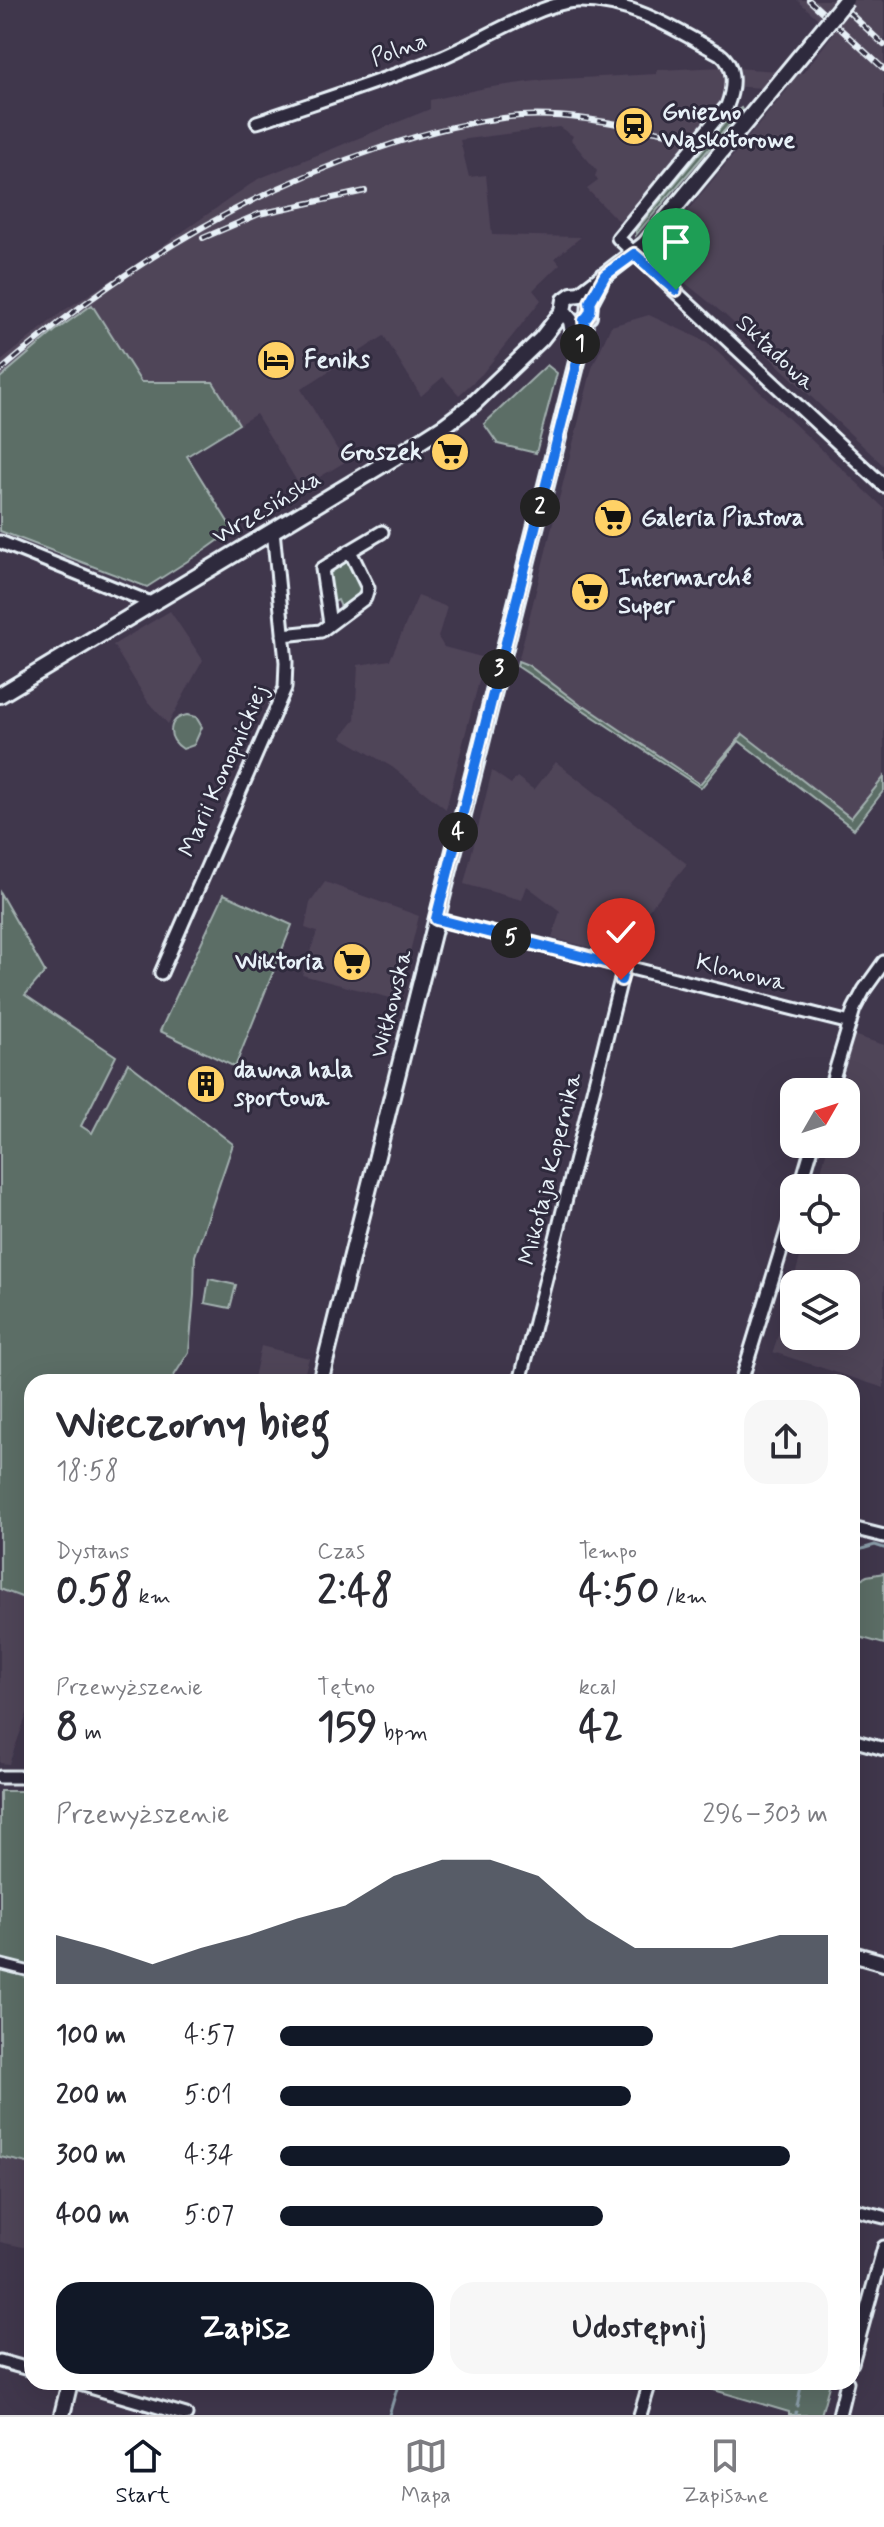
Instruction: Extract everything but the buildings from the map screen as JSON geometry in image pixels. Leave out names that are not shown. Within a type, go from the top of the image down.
[{"type":"street","name":"Polna","points":[[257,122],[444,57],[524,18],[577,0],[622,6],[645,14],[720,54],[729,62],[732,77],[730,98],[723,112],[618,238],[634,254]]},
{"type":"street","points":[[585,298],[605,275],[634,254],[782,81],[846,0]]},
{"type":"street","name":"Składowa","points":[[634,254],[884,486]]},
{"type":"street","name":"Wrzesińska","points":[[0,695],[444,426],[573,317],[563,305],[569,296],[585,298]]},
{"type":"street","name":"Witkowska","points":[[573,317],[589,316],[585,298]]},
{"type":"street","name":"Witkowska","points":[[322,1374],[575,350],[585,330],[573,317]]},
{"type":"street","points":[[547,336],[575,350]]},
{"type":"street","name":"Marii Konopnickiej","points":[[161,973],[285,688],[273,530]]},
{"type":"street","points":[[330,624],[322,569],[382,532]]},
{"type":"street","points":[[0,542],[151,603]]},
{"type":"street","points":[[283,635],[321,631],[365,598],[368,588],[350,551]]},
{"type":"street","name":"Klonowa","points":[[436,919],[850,1023]]},
{"type":"street","points":[[833,1078],[857,1001],[884,962]]},
{"type":"street","name":"Mikołaja Kopernika","points":[[522,1374],[624,967]]},
{"type":"street","points":[[743,1374],[780,1254]]},
{"type":"street","points":[[860,1530],[884,1536]]},
{"type":"street","points":[[860,1742],[884,1749]]},
{"type":"street","points":[[0,1777],[24,1777]]},
{"type":"street","points":[[860,1956],[884,1963]]},
{"type":"street","points":[[0,1964],[24,1970]]},
{"type":"street","points":[[860,2211],[884,2217]]},
{"type":"street","points":[[860,2334],[884,2247]]},
{"type":"street","points":[[0,2361],[24,2368]]},
{"type":"street","points":[[62,2415],[70,2390]]},
{"type":"street","points":[[100,2390],[186,2415]]},
{"type":"street","points":[[640,2415],[648,2390]]},
{"type":"street","points":[[839,2415],[845,2390]]},
{"type":"shaded area","points":[[797,0],[884,2],[884,466],[725,315],[668,269],[660,258],[665,238],[788,89],[723,86],[719,107],[621,221],[587,189],[598,181],[595,176],[597,171],[571,140],[573,136],[559,127],[460,140],[469,177],[486,175],[492,235],[581,237],[555,258],[560,264],[533,290],[541,300],[482,374],[459,395],[443,377],[421,396],[384,336],[301,389],[345,462],[301,488],[256,414],[187,456],[55,331],[0,378],[0,362],[63,311],[258,179],[430,109],[430,100],[485,88],[543,80],[656,74],[657,70],[723,67],[803,73],[834,33]]},
{"type":"shaded area","points":[[649,315],[707,342],[884,508],[884,790],[854,829],[739,741],[701,788],[517,666],[592,368],[611,326]]},
{"type":"shaded area","points":[[418,596],[447,607],[438,637],[444,647],[485,658],[446,809],[392,767],[341,737],[355,720],[358,665],[390,660]]},
{"type":"shaded area","points":[[170,611],[203,660],[168,724],[148,702],[113,645]]},
{"type":"shaded area","points":[[556,762],[687,864],[613,953],[552,938],[560,911],[527,886],[522,900],[464,884],[492,771],[511,784],[517,777],[534,790]]},
{"type":"shaded area","points":[[325,882],[419,916],[398,1000],[302,975],[317,932],[305,928],[310,903]]},
{"type":"shaded area","points":[[853,1035],[884,1045],[884,1388],[860,1380],[860,1374],[841,1374],[773,1352],[780,1328],[780,1350],[860,1350],[860,1270],[796,1270],[801,1254],[860,1254],[860,1174],[820,1174],[824,1158],[860,1158],[860,1078],[843,1078]]},
{"type":"shaded area","points":[[261,1346],[309,1358],[304,1374],[255,1374]]},
{"type":"shaded area","points":[[0,1589],[24,1598],[24,1722],[9,1764],[0,1763]]},
{"type":"shaded area","points":[[0,2157],[24,2162],[24,2247],[0,2242]]},
{"type":"green space","points":[[741,108],[636,235],[636,230],[730,116]]},
{"type":"green space","points":[[92,305],[141,382],[213,382],[239,424],[187,456],[233,530],[147,587],[0,531],[0,378],[55,331]]},
{"type":"green space","points":[[547,365],[557,373],[536,453],[498,444],[484,424]]},
{"type":"green space","points":[[348,559],[362,588],[359,596],[341,607],[338,600],[334,602],[328,571]]},
{"type":"green space","points":[[518,661],[700,784],[743,734],[851,818],[884,777],[884,790],[854,829],[739,741],[701,788],[517,666]]},
{"type":"green space","points":[[187,715],[196,717],[202,727],[194,745],[183,749],[174,740],[171,729],[176,720]]},
{"type":"green space","points":[[0,893],[45,972],[25,995],[116,1056],[81,1126],[92,1133],[128,1063],[233,1144],[195,1256],[189,1352],[175,1374],[24,1374],[24,1598],[0,1589]]},
{"type":"green space","points":[[224,894],[292,925],[235,1067],[160,1031]]},
{"type":"green space","points":[[209,1279],[236,1285],[230,1308],[205,1303]]},
{"type":"green space","points":[[884,1573],[884,1644],[860,1637],[860,1580]]},
{"type":"green space","points":[[0,1791],[24,1791],[24,2162],[0,2157]]},
{"type":"green space","points":[[714,2390],[828,2390],[821,2415],[789,2415],[789,2412]]},
{"type":"waterway","points":[[860,1550],[875,1545],[884,1548]]},
{"type":"waterway","points":[[389,2415],[397,2390]]},
{"type":"waterway","points":[[797,2406],[800,2390]]},
{"type":"railway","points":[[809,0],[884,69]]},
{"type":"railway","points":[[836,0],[884,45]]},
{"type":"railway","points":[[0,371],[87,302],[179,241],[277,189],[380,148],[449,128],[521,116],[578,118],[672,134]]},
{"type":"railway","points":[[203,238],[259,214],[365,191]]},
{"type":"place","name":"Gniezno Wąskotorowe","points":[[634,126]]},
{"type":"place","name":"Feniks","points":[[276,360]]},
{"type":"place","name":"Groszek","points":[[450,452]]},
{"type":"place","name":"Galeria Piastova","points":[[613,518]]},
{"type":"place","name":"Intermarché Super","points":[[590,592]]},
{"type":"place","name":"Wiktoria","points":[[352,962]]},
{"type":"place","name":"dawna hala sportowa","points":[[206,1084]]},
{"type":"route","points":[[621,980],[624,967],[436,919],[585,330],[584,320],[591,309],[590,302],[605,275],[634,254],[676,290]]}]
